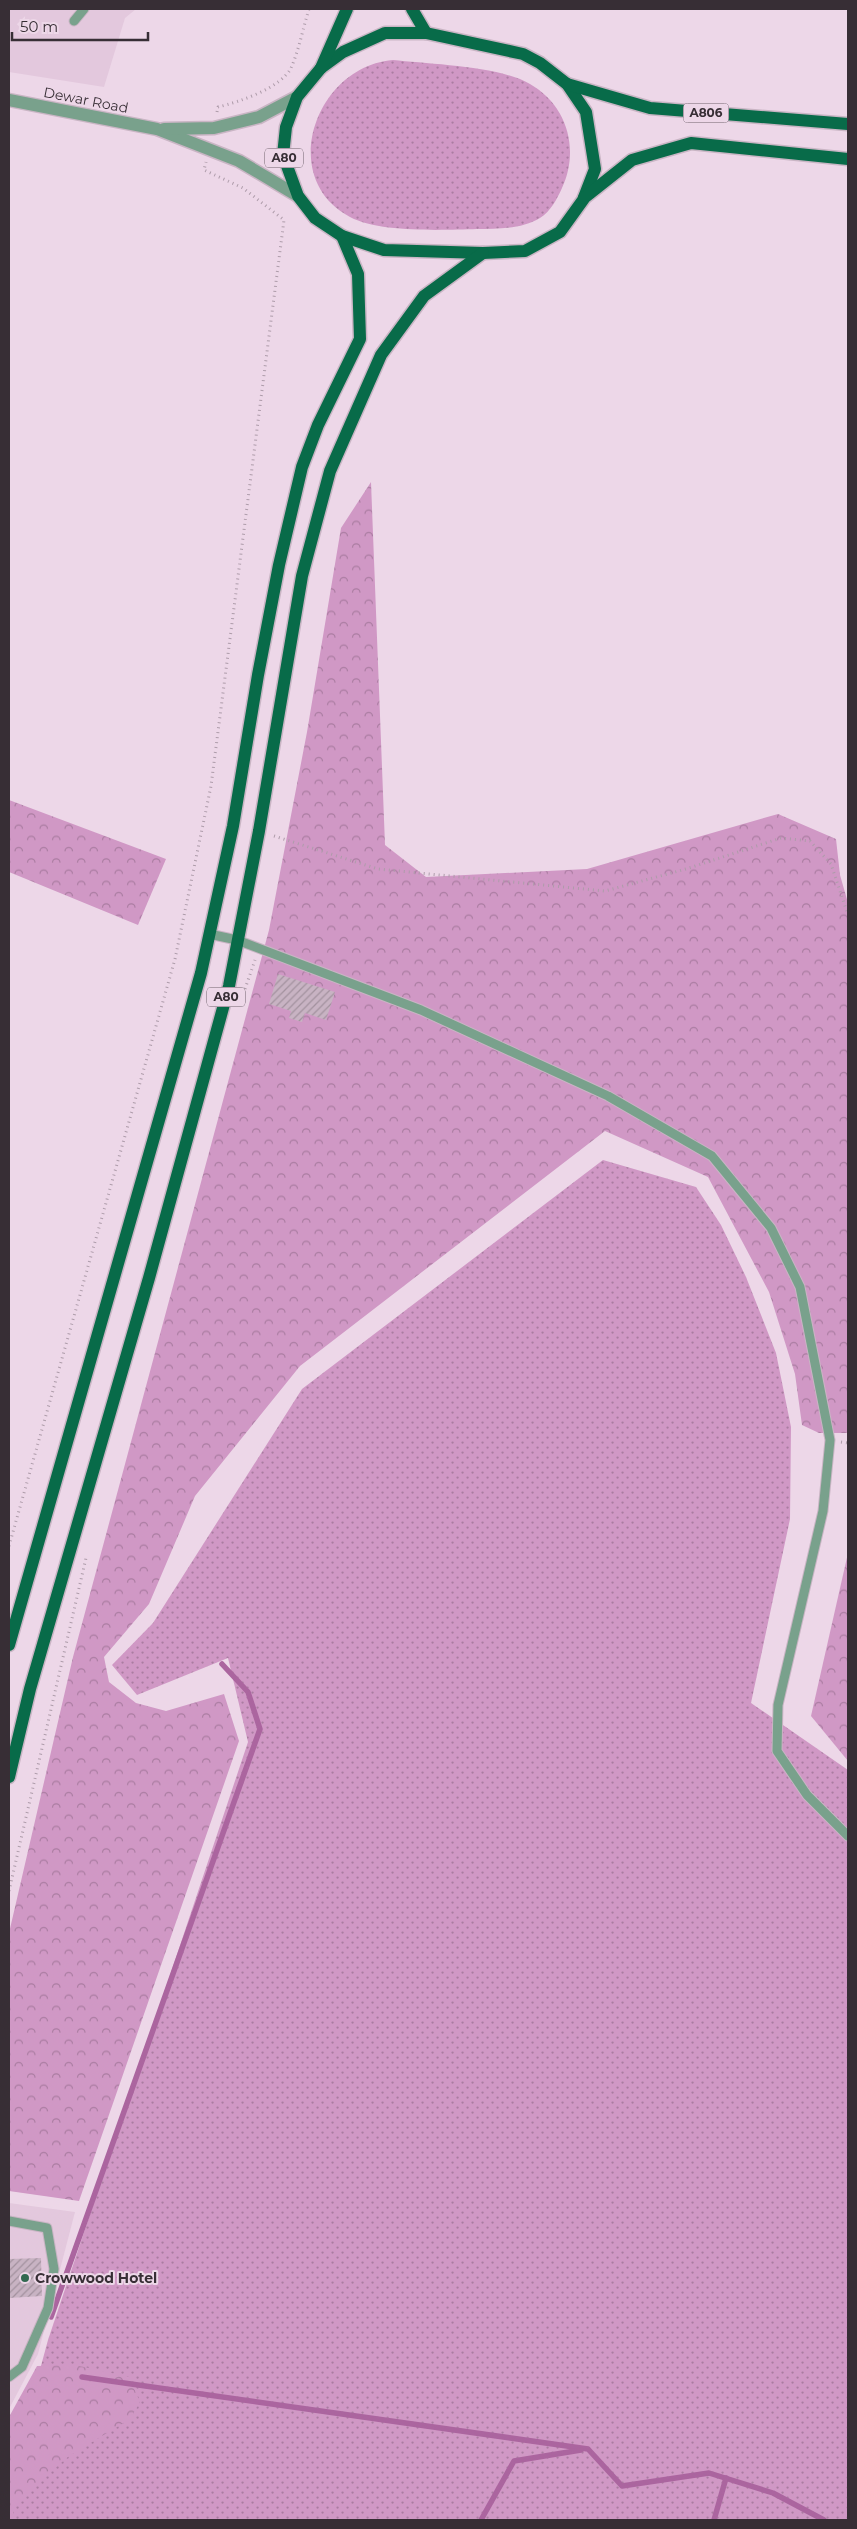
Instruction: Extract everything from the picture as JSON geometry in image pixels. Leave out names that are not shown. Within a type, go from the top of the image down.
[{"type":"main road","name":"A80","points":[[321,68],[347,9]]},
{"type":"main road","points":[[412,9],[426,33]]},
{"type":"main road","name":"A80","points":[[385,33],[426,33],[523,54],[540,63],[567,84],[586,112],[592,140],[595,169],[582,200],[560,232],[525,251],[483,253],[384,250],[342,236],[315,218],[298,196],[284,156],[286,127],[297,97],[321,68],[343,52],[385,33]]},
{"type":"main road","name":"A806","points":[[567,84],[650,108],[848,124]]},
{"type":"main road","points":[[582,200],[632,160],[691,143],[848,159]]},
{"type":"main road","name":"A80","points":[[9,1645],[201,974],[233,826],[279,564],[302,467],[318,424],[360,339],[358,274],[342,236]]},
{"type":"main road","name":"A80","points":[[9,1777],[30,1690],[149,1278],[229,986],[259,831],[302,576],[330,471],[381,355],[424,296],[483,253]]},
{"type":"street","name":"Dewar Road","points":[[157,129],[214,128],[259,117],[297,97]]},
{"type":"street","name":"Dewar Road","points":[[9,100],[157,129],[240,161],[298,196]]},
{"type":"lane","points":[[74,21],[84,9]]},
{"type":"lane","points":[[210,934],[238,940],[421,1010],[608,1096],[712,1156],[771,1228],[800,1287],[830,1440],[823,1512],[778,1705],[777,1751],[807,1795],[848,1836]]},
{"type":"lane","points":[[9,2221],[47,2228],[54,2269],[48,2308],[22,2367],[9,2377]]},
{"type":"path","points":[[214,128],[218,107],[250,97],[272,86],[290,69],[309,9]]},
{"type":"path","points":[[9,1546],[175,959],[211,786],[284,220],[243,188],[204,170],[210,148]]},
{"type":"path","points":[[259,831],[378,869],[605,891],[686,869],[781,838],[810,841],[831,864],[848,915]]},
{"type":"shaded area","points":[[9,9],[136,9],[125,18],[104,87],[9,72]]},
{"type":"shaded area","points":[[9,2203],[75,2212],[38,2354],[9,2409]]},
{"type":"green space","points":[[393,60],[464,67],[501,73],[530,84],[543,93],[561,116],[567,129],[570,143],[570,158],[562,188],[547,212],[533,222],[510,228],[447,230],[394,228],[378,226],[350,217],[327,199],[315,177],[311,152],[315,126],[326,102],[343,82],[366,67]]},
{"type":"green space","points":[[371,482],[385,845],[426,877],[587,869],[778,814],[836,839],[840,875],[848,903],[848,1433],[819,1433],[802,1425],[795,1374],[769,1292],[708,1177],[605,1131],[300,1366],[195,1496],[149,1604],[104,1657],[109,1682],[136,1703],[166,1711],[224,1694],[239,1741],[79,2201],[9,2191],[9,1933],[73,1657],[269,930],[307,732],[341,528]]},
{"type":"green space","points":[[9,800],[166,859],[138,925],[9,872]]},
{"type":"green space","points":[[603,1160],[696,1187],[721,1225],[746,1277],[776,1353],[791,1427],[790,1519],[751,1703],[848,1770],[848,2520],[9,2520],[9,2484],[48,2340],[248,1742],[228,1658],[137,1695],[112,1665],[153,1623],[302,1389]]},
{"type":"green space","points":[[848,1553],[848,1761],[811,1716]]},
{"type":"green space","points":[[75,2365],[129,2377],[140,2402],[130,2419],[69,2456],[15,2502],[12,2520],[9,2520],[9,2417],[37,2366]]},
{"type":"building","points":[[278,974],[335,992],[326,1020],[305,1013],[302,1022],[289,1018],[291,1011],[269,1004]]},
{"type":"building","name":"Crowwood Hotel","points":[[41,2258],[42,2296],[9,2298],[9,2259]]},
{"type":"waterway","points":[[51,2317],[260,1729],[248,1692],[222,1664]]},
{"type":"waterway","points":[[82,2377],[588,2449],[622,2486],[709,2473],[773,2493],[824,2520]]},
{"type":"waterway","points":[[481,2520],[514,2461],[581,2450]]},
{"type":"waterway","points":[[714,2520],[726,2478]]},
{"type":"place","name":"Crowwood Hotel","points":[[25,2278]]}]
